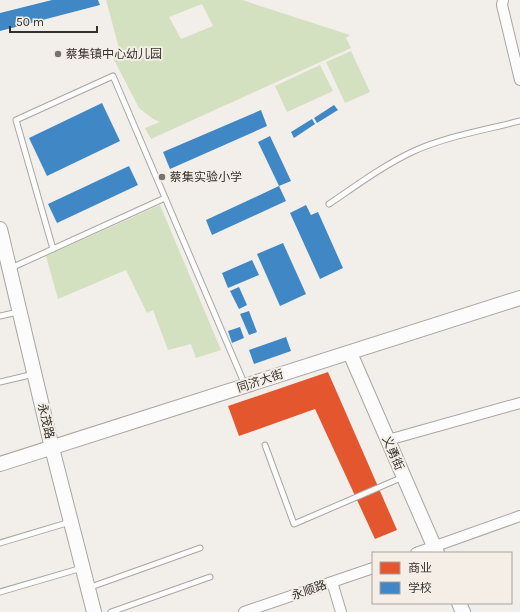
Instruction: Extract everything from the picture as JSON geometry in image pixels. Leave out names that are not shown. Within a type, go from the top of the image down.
[{"type":"street","points":[[503,0],[502,5],[520,80]]},
{"type":"street","name":"永茂路","points":[[0,229],[52,448],[94,612]]},
{"type":"street","name":"同济大街","points":[[0,464],[520,298]]},
{"type":"street","name":"义勇街","points":[[350,353],[435,550]]},
{"type":"street","points":[[388,440],[520,403]]},
{"type":"street","points":[[422,552],[435,550],[520,516]]},
{"type":"street","name":"永顺路","points":[[244,612],[372,568]]},
{"type":"street","points":[[332,582],[342,612]]},
{"type":"lane","points":[[53,249],[16,120],[113,76],[245,386]]},
{"type":"lane","points":[[329,204],[385,166],[416,150],[455,137],[520,121]]},
{"type":"lane","points":[[10,269],[165,198]]},
{"type":"lane","points":[[0,316],[20,312]]},
{"type":"lane","points":[[0,382],[34,374]]},
{"type":"lane","points":[[265,445],[294,524],[404,477]]},
{"type":"lane","points":[[0,543],[71,521]]},
{"type":"lane","points":[[88,588],[200,548]]},
{"type":"lane","points":[[0,592],[83,568]]},
{"type":"lane","points":[[111,612],[210,577]]},
{"type":"green space","points":[[106,0],[242,0],[350,35],[346,38],[351,48],[151,139],[145,128],[160,122],[153,119],[139,108],[112,56],[120,52]],"holes":[[[202,4],[213,26],[181,39],[169,17]]]},
{"type":"green space","points":[[351,51],[370,92],[345,103],[326,62]]},
{"type":"green space","points":[[320,65],[333,91],[287,112],[275,86]]},
{"type":"green space","points":[[160,205],[221,350],[196,358],[191,344],[168,350],[153,310],[147,313],[126,270],[58,299],[46,256]]},
{"type":"building: 商业","points":[[328,372],[397,530],[375,539],[315,409],[239,436],[228,406]]},
{"type":"building: 学校","points":[[52,0],[98,0],[100,5],[0,31],[0,13]]},
{"type":"building: 学校","points":[[102,103],[120,141],[47,176],[29,138]]},
{"type":"building: 学校","points":[[334,105],[338,110],[317,123],[314,118]]},
{"type":"building: 学校","points":[[261,110],[267,126],[170,169],[163,152]]},
{"type":"building: 学校","points":[[312,119],[315,124],[294,138],[291,132]]},
{"type":"building: 学校","points":[[270,136],[291,181],[279,186],[258,142]]},
{"type":"building: 学校","points":[[129,166],[138,185],[57,223],[48,204]]},
{"type":"building: 学校","points":[[279,186],[286,201],[212,235],[206,220]]},
{"type":"building: 学校","points":[[306,205],[311,215],[318,212],[343,268],[320,279],[290,213]]},
{"type":"building: 学校","points":[[283,243],[306,294],[280,306],[257,254]]},
{"type":"building: 学校","points":[[252,260],[259,275],[228,288],[222,273]]},
{"type":"building: 学校","points":[[239,287],[247,305],[239,309],[230,291]]},
{"type":"building: 学校","points":[[249,311],[257,332],[249,335],[240,314]]},
{"type":"building: 学校","points":[[240,327],[244,338],[232,343],[228,331]]},
{"type":"building: 学校","points":[[286,337],[291,351],[254,364],[249,350]]},
{"type":"place","name":"蔡集镇中心幼儿园","points":[[58,54]]},
{"type":"place","name":"蔡集实验小学","points":[[162,177]]}]
